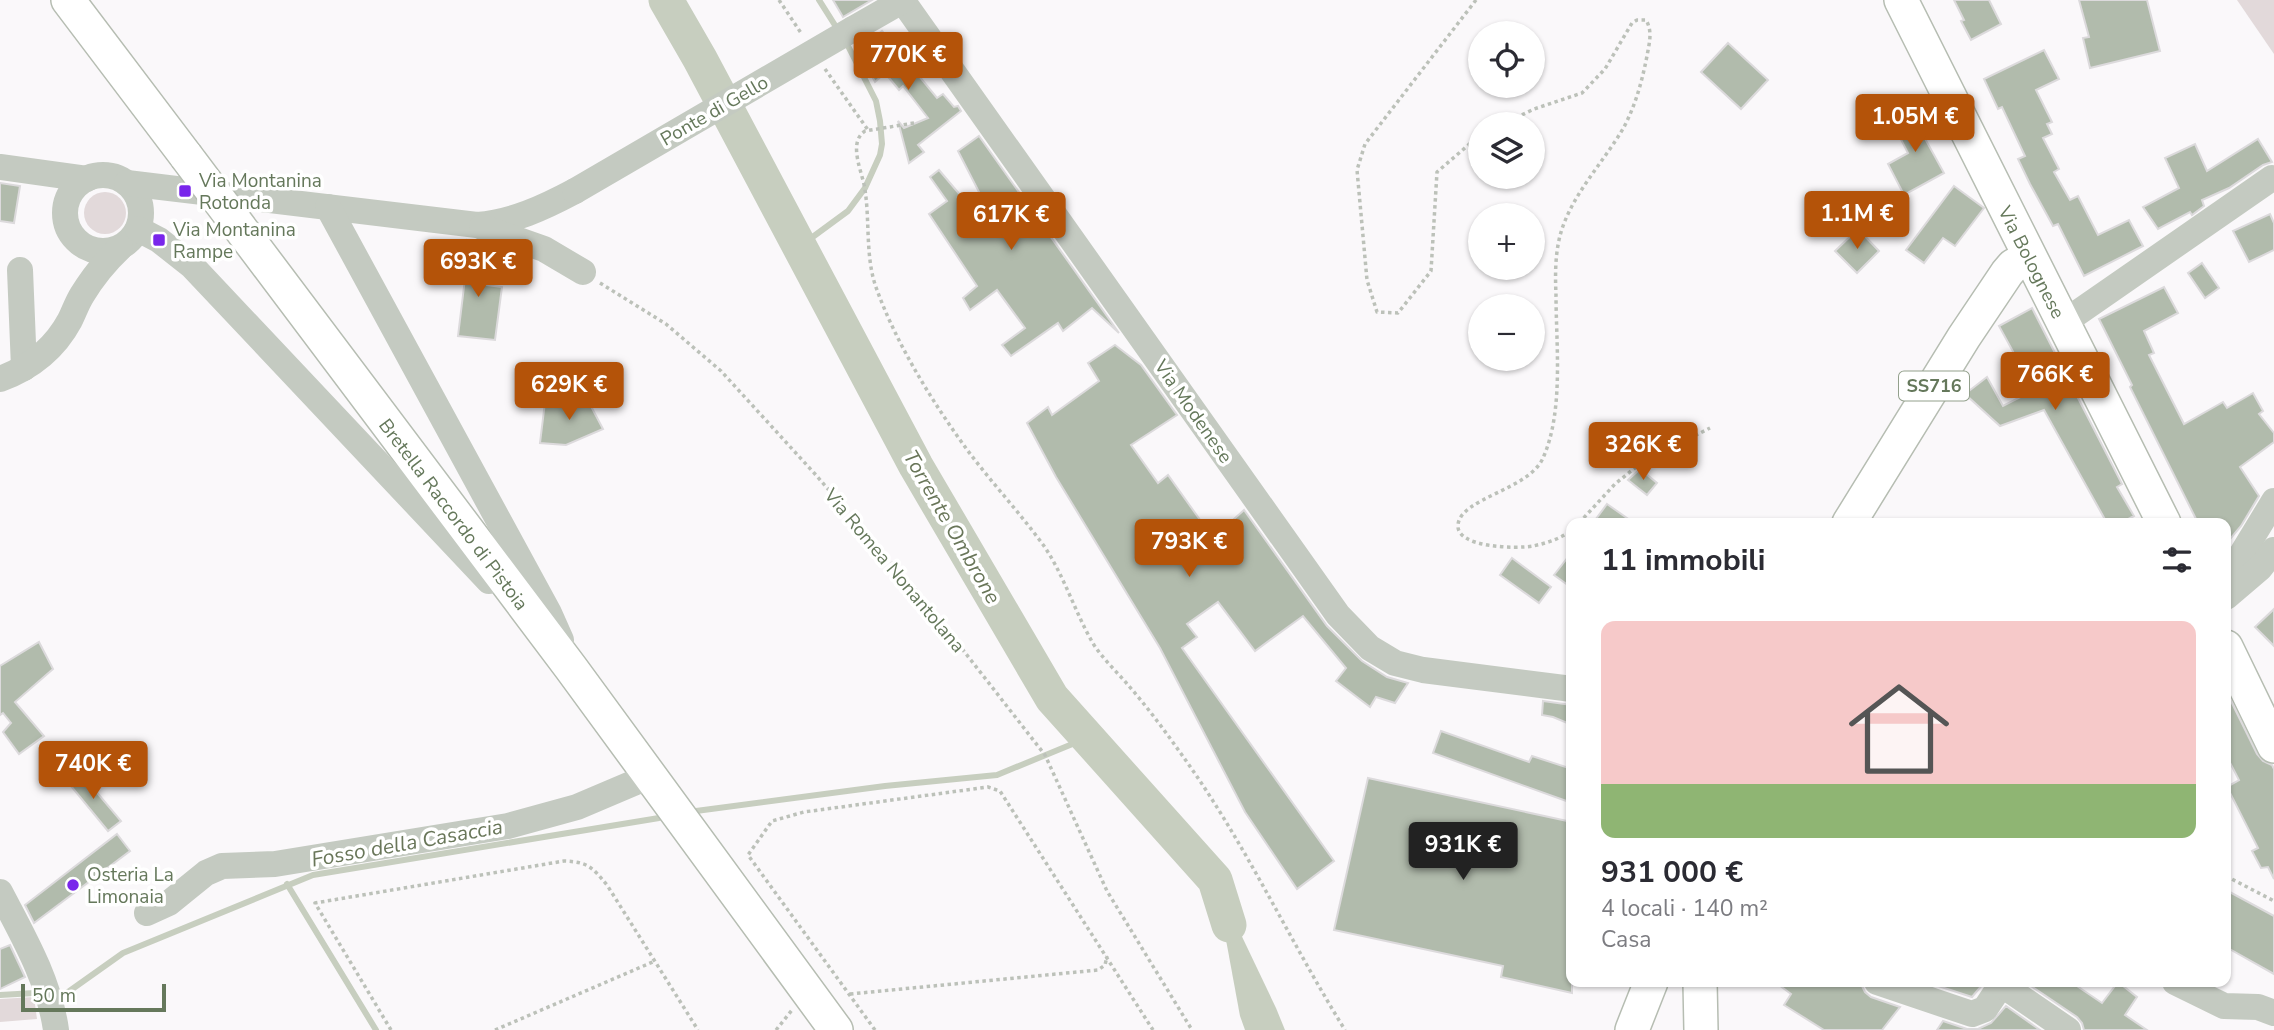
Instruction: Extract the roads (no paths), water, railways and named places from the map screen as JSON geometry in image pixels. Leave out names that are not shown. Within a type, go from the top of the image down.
[{"type":"main road","name":"Bretella Raccordo di Pistoia","points":[[68,0],[571,668],[836,1030]]},
{"type":"main road","name":"Via Bolognese","points":[[1901,0],[2161,518]]},
{"type":"main road","name":"SS716","points":[[1852,518],[1985,305],[2013,266],[2029,257]]},
{"type":"main road","points":[[2231,657],[2274,746]]},
{"type":"main road","points":[[1632,1030],[1649,987]]},
{"type":"main road","points":[[1700,987],[1701,1030]]},
{"type":"street","name":"Ponte di Gello","points":[[477,225],[510,220],[535,212],[575,191],[902,0]]},
{"type":"street","name":"Via Modenese","points":[[902,0],[1338,615],[1359,639],[1382,657],[1409,667],[1566,688]]},
{"type":"street","points":[[0,167],[87,179],[105,175],[117,177],[127,183],[138,197],[140,219],[159,240],[192,266],[489,581],[523,605]]},
{"type":"street","points":[[47,174],[67,201]]},
{"type":"street","points":[[2063,323],[2272,178]]},
{"type":"street","points":[[80,297],[78,258],[66,220],[67,201],[77,186],[87,179]]},
{"type":"street","points":[[127,183],[477,225],[544,249],[583,272]]},
{"type":"street","points":[[0,379],[24,368],[41,356],[57,339],[80,297],[104,264],[131,240],[140,219],[172,190]]},
{"type":"street","points":[[328,207],[550,613],[571,668]]},
{"type":"street","points":[[73,237],[92,250],[120,248]]},
{"type":"street","points":[[20,270],[24,368]]},
{"type":"street","points":[[2231,572],[2274,501]]},
{"type":"street","points":[[2231,593],[2260,568],[2274,550]]},
{"type":"street","points":[[147,913],[169,904],[206,873],[222,866],[275,864],[508,826],[577,807],[650,776]]},
{"type":"street","points":[[0,892],[43,977],[53,1008],[56,1030]]},
{"type":"street","points":[[1911,988],[1976,1014],[1987,1006],[1998,987]]},
{"type":"street","points":[[2008,987],[2068,1030]]},
{"type":"street","points":[[2185,987],[2224,1006],[2258,1007],[2274,1013]]},
{"type":"waterway","name":"Torrente Ombrone","points":[[666,0],[916,466],[1052,698],[1215,880],[1229,925]]},
{"type":"waterway","points":[[819,0],[838,30]]},
{"type":"waterway","points":[[799,247],[848,211],[865,188],[880,155],[882,144],[876,101],[846,42]]},
{"type":"waterway","name":"Fosso della Casaccia","points":[[696,811],[885,786],[997,775],[1087,738]]},
{"type":"waterway","name":"Fosso della Casaccia","points":[[61,997],[123,953],[313,875],[659,818]]},
{"type":"waterway","points":[[287,884],[376,1030]]},
{"type":"waterway","name":"Fosso della Casaccia","points":[[0,995],[35,993]]},
{"type":"place","name":"Via Montanina Rotonda","points":[[185,191]]},
{"type":"place","name":"Via Montanina Rampe","points":[[159,240]]},
{"type":"place","name":"Osteria La Limonaia","points":[[73,885]]}]
